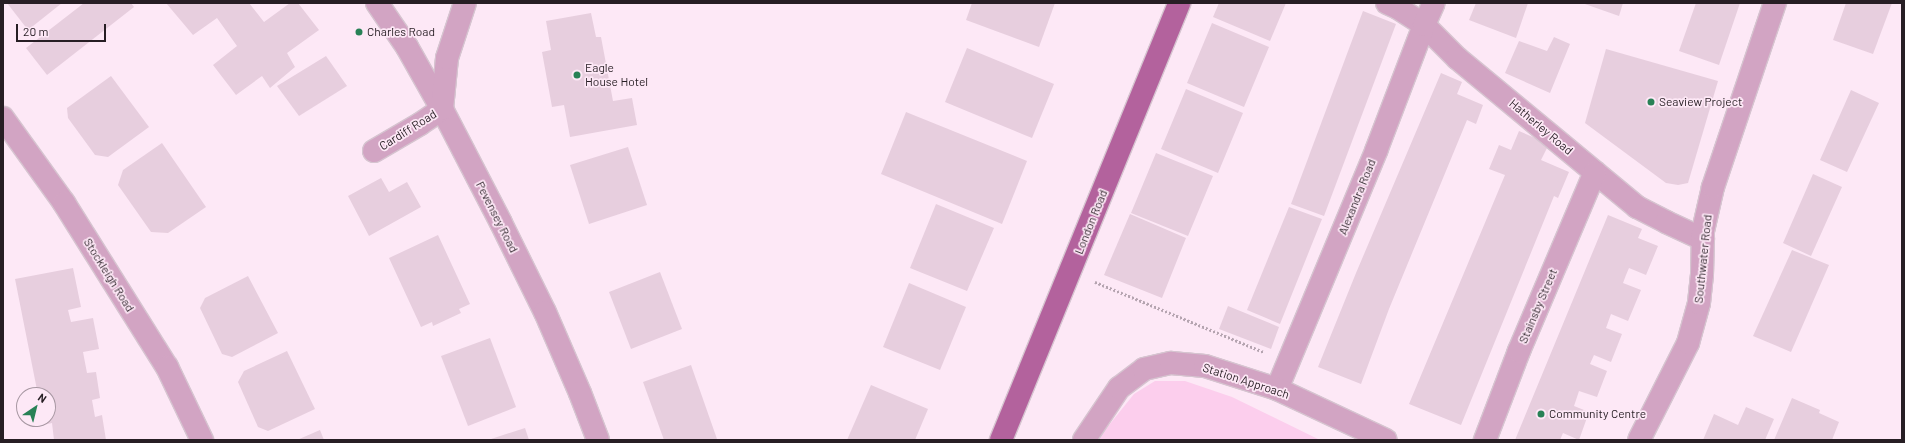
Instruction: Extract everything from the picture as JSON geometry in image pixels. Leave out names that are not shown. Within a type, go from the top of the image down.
[{"type":"main road","name":"London Road","points":[[1001,440],[1071,272],[1179,3]]},
{"type":"street","name":"Pevensey Road","points":[[377,3],[407,47],[442,109],[545,312],[580,393],[598,440]]},
{"type":"street","points":[[442,109],[447,58],[465,3]]},
{"type":"street","name":"Hatherley Road","points":[[1387,3],[1398,8],[1424,25],[1457,58],[1638,206],[1666,222],[1703,239]]},
{"type":"street","name":"Alexandra Road","points":[[1277,389],[1376,151],[1424,25],[1434,3]]},
{"type":"street","name":"Southwater Road","points":[[1639,440],[1688,343],[1699,303],[1702,275],[1703,239],[1713,187],[1775,3]]},
{"type":"street","name":"Cardiff Road","points":[[374,151],[420,124],[442,109]]},
{"type":"street","name":"Stockleigh Road","points":[[3,118],[64,203],[167,367],[202,440]]},
{"type":"street","name":"Stainsby Street","points":[[1485,440],[1519,351],[1595,172]]},
{"type":"street","name":"Station Approach","points":[[1084,440],[1119,388],[1144,369],[1171,362],[1205,366],[1277,389],[1386,440]]},
{"type":"path","points":[[1071,272],[1288,363]]},
{"type":"shaded area","points":[[1155,381],[1185,381],[1232,397],[1320,440],[1097,440],[1134,394]]},
{"type":"building","points":[[7,3],[62,3],[28,30]]},
{"type":"building","points":[[84,3],[131,3],[134,7],[47,75],[26,48]]},
{"type":"building","points":[[166,3],[249,3],[264,22],[290,3],[298,3],[319,30],[287,53],[295,67],[270,88],[262,76],[236,95],[213,65],[237,46],[217,18],[193,35]]},
{"type":"building","points":[[972,3],[1055,3],[1039,47],[966,20]]},
{"type":"building","points":[[1219,3],[1286,3],[1270,41],[1213,17]]},
{"type":"building","points":[[1476,3],[1528,3],[1516,38],[1469,20]]},
{"type":"building","points":[[1582,3],[1623,3],[1619,16]]},
{"type":"building","points":[[1696,3],[1740,3],[1719,65],[1679,51]]},
{"type":"building","points":[[1846,3],[1892,3],[1873,54],[1833,40]]},
{"type":"building","points":[[1363,11],[1396,24],[1324,216],[1291,204]]},
{"type":"building","name":"Eagle House Hotel","points":[[591,13],[596,37],[601,37],[613,101],[632,98],[637,125],[570,137],[564,105],[552,107],[542,52],[551,50],[546,21]]},
{"type":"building","points":[[1212,23],[1269,47],[1244,107],[1187,83]]},
{"type":"building","points":[[1554,37],[1570,44],[1550,93],[1505,73],[1519,41],[1547,51]]},
{"type":"building","points":[[967,48],[1054,84],[1032,138],[945,102]]},
{"type":"building","name":"Seaview Project","points":[[1606,49],[1718,81],[1688,183],[1678,185],[1666,183],[1585,123]]},
{"type":"building","points":[[326,56],[347,86],[299,116],[277,86]]},
{"type":"building","points":[[1441,73],[1462,82],[1457,94],[1483,105],[1476,124],[1467,120],[1389,309],[1361,384],[1318,367],[1356,273]]},
{"type":"building","points":[[111,76],[149,127],[108,157],[95,155],[68,118],[67,108]]},
{"type":"building","points":[[1186,89],[1243,113],[1218,173],[1161,149]]},
{"type":"building","points":[[1851,90],[1879,103],[1847,172],[1820,160]]},
{"type":"building","points":[[906,112],[1027,161],[1002,224],[881,174]]},
{"type":"building","points":[[1519,131],[1549,144],[1541,160],[1569,172],[1558,198],[1554,196],[1461,425],[1409,404],[1505,175],[1489,169],[1499,145],[1511,150]]},
{"type":"building","points":[[162,143],[206,207],[168,233],[151,232],[118,185],[123,170]]},
{"type":"building","points":[[628,147],[647,205],[589,224],[570,165]]},
{"type":"building","points":[[1156,153],[1213,176],[1188,236],[1131,213]]},
{"type":"building","points":[[1813,174],[1842,187],[1811,256],[1783,243]]},
{"type":"building","points":[[381,178],[389,192],[407,182],[421,207],[369,236],[348,196]]},
{"type":"building","points":[[936,204],[994,228],[967,291],[910,268]]},
{"type":"building","points":[[1289,207],[1322,219],[1280,324],[1247,310]]},
{"type":"building","points":[[1130,214],[1186,238],[1162,298],[1104,275]]},
{"type":"building","points":[[1608,215],[1642,229],[1638,238],[1658,246],[1646,275],[1629,268],[1626,275],[1623,283],[1641,290],[1628,321],[1611,314],[1606,328],[1622,334],[1611,362],[1594,355],[1590,364],[1607,371],[1597,397],[1579,391],[1574,406],[1589,412],[1579,440],[1563,433],[1560,440],[1515,440]]},
{"type":"building","points":[[438,235],[470,304],[459,309],[461,313],[433,326],[432,322],[421,327],[389,258]]},
{"type":"building","points":[[1792,250],[1829,265],[1791,352],[1753,336]]},
{"type":"building","points":[[73,268],[81,307],[68,310],[71,322],[93,318],[99,349],[83,352],[87,373],[96,372],[100,398],[92,400],[95,417],[102,415],[106,440],[54,440],[52,427],[56,427],[56,387],[36,387],[15,279]]},
{"type":"building","points":[[660,272],[682,329],[631,349],[609,292]]},
{"type":"building","points":[[248,276],[278,333],[232,357],[222,354],[200,308],[205,298]]},
{"type":"building","points":[[909,283],[966,307],[940,370],[883,347]]},
{"type":"building","points":[[1228,306],[1279,327],[1271,349],[1219,329]]},
{"type":"building","points":[[490,338],[516,407],[468,426],[441,356]]},
{"type":"building","points":[[287,351],[315,409],[268,431],[258,427],[238,382],[244,371]]},
{"type":"building","points":[[691,365],[717,439],[664,440],[643,382]]},
{"type":"building","points":[[871,385],[928,409],[915,440],[847,440]]},
{"type":"building","points":[[1792,398],[1820,410],[1819,413],[1839,422],[1832,440],[1774,440]]},
{"type":"building","points":[[1746,407],[1774,419],[1765,440],[1703,440],[1714,414],[1738,425]]},
{"type":"building","points":[[525,428],[529,440],[488,440]]},
{"type":"building","points":[[320,430],[324,440],[297,440]]},
{"type":"place","name":"Charles Road","points":[[359,32]]},
{"type":"place","name":"Eagle House Hotel","points":[[577,75]]},
{"type":"place","name":"Seaview Project","points":[[1651,102]]},
{"type":"place","name":"Community Centre","points":[[1541,414]]}]
